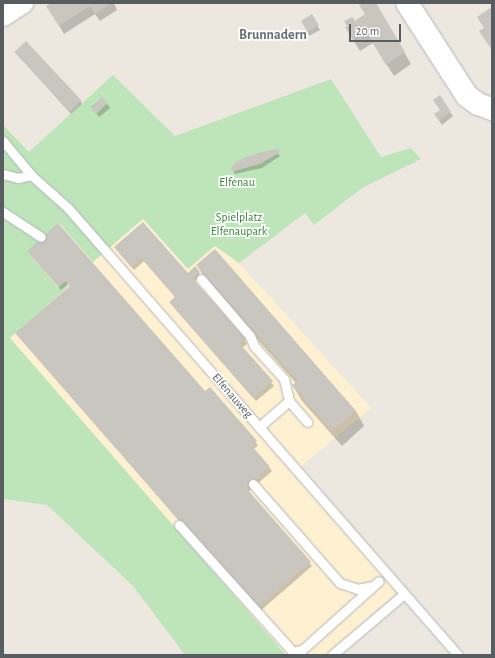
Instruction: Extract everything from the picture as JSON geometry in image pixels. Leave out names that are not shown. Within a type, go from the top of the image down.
[{"type":"street","points":[[407,3],[467,96],[478,104],[492,109]]},
{"type":"lane","name":"Elfenauweg","points":[[3,141],[31,175],[68,208],[458,655]]},
{"type":"lane","points":[[3,174],[18,178],[31,175]]},
{"type":"lane","points":[[3,212],[41,237]]},
{"type":"lane","points":[[201,279],[250,336],[254,346],[284,379],[289,401],[307,422]]},
{"type":"lane","points":[[259,427],[289,401]]},
{"type":"lane","points":[[253,484],[340,583],[361,590],[379,581]]},
{"type":"lane","points":[[179,525],[293,652],[302,650],[387,574]]},
{"type":"lane","points":[[332,655],[404,594]]},
{"type":"shaded area","points":[[143,218],[188,269],[215,245],[239,263],[371,408],[299,468],[403,587],[325,655],[286,655],[10,338],[69,286],[58,288],[26,251],[59,223]]},
{"type":"green space","name":"Elfenau","points":[[113,75],[175,136],[331,79],[381,157],[411,148],[421,159],[362,188],[314,225],[305,213],[239,263],[215,246],[188,269],[143,219],[93,262],[59,223],[27,251],[58,288],[65,281],[69,286],[10,338],[286,655],[185,655],[133,586],[47,505],[3,499],[3,125],[29,152]]},
{"type":"building","points":[[51,3],[111,3],[95,14],[90,6],[59,26],[46,6]]},
{"type":"building","points":[[363,3],[376,3],[405,52],[386,65],[366,31],[353,40],[345,27],[347,26],[344,21],[352,17],[355,21],[365,14],[359,5]]},
{"type":"building","points":[[492,7],[492,50],[479,31],[484,28],[477,17]]},
{"type":"building","points":[[312,14],[319,25],[308,32],[301,21]]},
{"type":"building","points":[[26,41],[81,100],[70,111],[14,52]]},
{"type":"building","points":[[440,95],[451,112],[439,121],[434,114],[440,110],[433,100]]},
{"type":"building","points":[[102,97],[108,103],[96,114],[91,108]]},
{"type":"building","points":[[275,149],[279,150],[279,153],[260,164],[235,171],[230,169],[236,162],[246,157]]},
{"type":"building","points":[[143,222],[188,273],[195,266],[200,272],[192,278],[246,339],[240,344],[273,381],[253,398],[169,302],[175,297],[141,258],[131,267],[114,247]]},
{"type":"building","points":[[58,223],[205,391],[210,387],[257,441],[252,446],[270,467],[246,488],[311,562],[256,609],[15,333],[70,286],[66,281],[58,287],[27,251]]},
{"type":"building","points":[[215,249],[356,411],[332,431],[292,385],[298,381],[196,265]]},
{"type":"district","name":"Brunnadern","points":[[273,35]]},
{"type":"park label","name":"Spielplatz Elfenaupark","points":[[239,225]]}]
